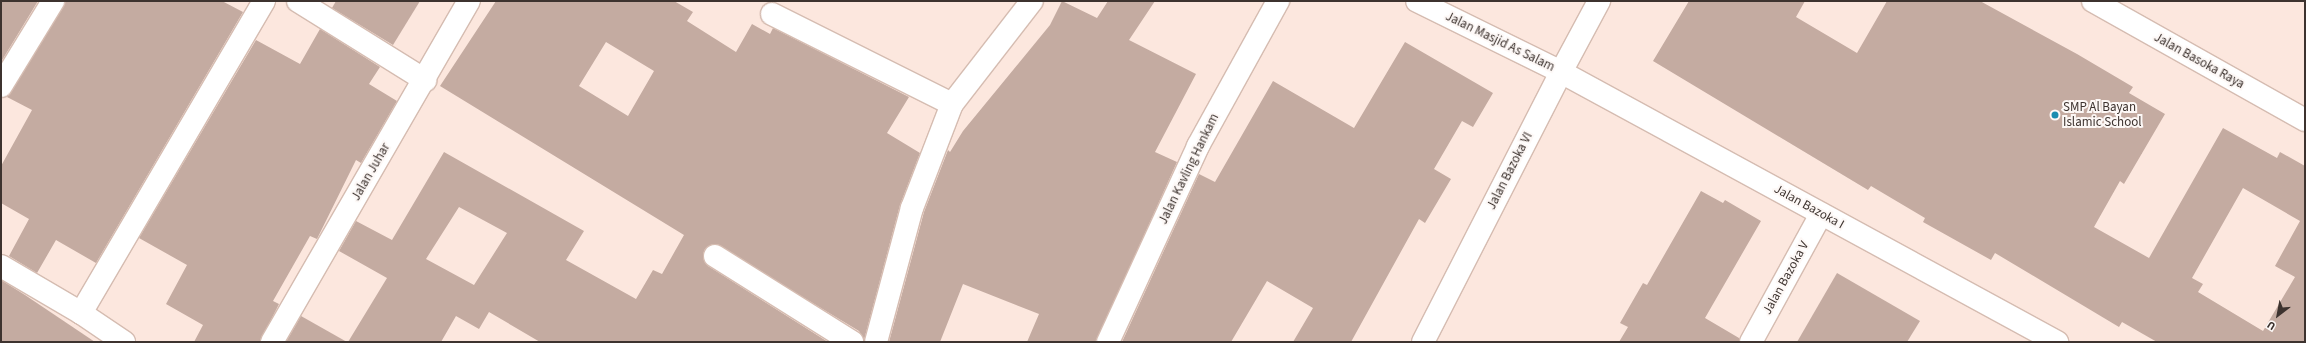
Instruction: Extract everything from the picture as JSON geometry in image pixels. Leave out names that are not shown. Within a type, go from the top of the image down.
[{"type":"street","points":[[1,86],[53,1]]},
{"type":"street","points":[[81,313],[264,1]]},
{"type":"street","points":[[298,1],[425,80]]},
{"type":"street","name":"Jalan Juhar","points":[[272,342],[425,80],[469,1]]},
{"type":"street","points":[[876,342],[912,208],[952,104],[1032,1]]},
{"type":"street","name":"Jalan Kavling Hankam","points":[[1108,342],[1198,146],[1278,1]]},
{"type":"street","name":"Jalan Masjid As Salam","points":[[1417,1],[1561,72]]},
{"type":"street","name":"Jalan Bazoka VI","points":[[1423,342],[1561,72],[1599,1]]},
{"type":"street","name":"Jalan Basoka Raya","points":[[2093,1],[2305,120]]},
{"type":"street","points":[[772,14],[952,104]]},
{"type":"street","name":"Jalan Bazoka I","points":[[1561,72],[2057,342]]},
{"type":"street","name":"Jalan Bazoka V","points":[[1751,342],[1821,214]]},
{"type":"street","points":[[715,256],[852,342]]},
{"type":"street","points":[[1,266],[81,313],[124,342]]},
{"type":"building","points":[[1,1],[38,1],[1,62]]},
{"type":"building","points":[[65,1],[222,1],[243,12],[96,263],[56,240],[37,273],[9,256],[29,219],[1,203],[1,166],[32,110],[7,97]]},
{"type":"building","points":[[336,1],[420,1],[393,45],[332,8]]},
{"type":"building","points":[[496,1],[674,1],[693,12],[687,21],[736,52],[752,24],[770,34],[773,28],[909,97],[887,133],[920,153],[900,205],[864,340],[859,331],[715,244],[705,249],[703,255],[708,266],[828,342],[540,342],[489,312],[479,329],[456,316],[441,342],[348,342],[387,278],[339,251],[356,221],[392,240],[444,152],[584,231],[566,260],[636,299],[653,270],[662,274],[684,235],[440,86]],"holes":[[[606,42],[654,71],[628,116],[579,86]],[[459,207],[507,233],[474,285],[426,259]]]},
{"type":"building","points":[[1062,1],[1097,18],[1108,1],[1155,1],[1129,40],[1196,74],[1155,152],[1177,162],[1096,342],[1027,342],[1039,314],[963,284],[940,342],[889,342],[924,212],[948,150],[950,152],[963,131],[1050,25]]},
{"type":"building","points":[[1689,1],[1805,1],[1796,17],[1857,53],[1887,1],[1980,1],[2077,54],[2133,87],[2129,93],[2165,114],[2124,184],[2120,181],[2094,227],[2149,258],[2223,128],[2277,158],[2280,152],[2305,166],[2305,342],[2157,342],[2122,322],[2119,327],[1995,253],[1991,260],[1923,222],[1925,218],[1871,186],[1868,190],[1653,61]],"holes":[[[2243,188],[2300,221],[2275,266],[2295,277],[2263,331],[2198,292],[2203,284],[2192,278]]]},
{"type":"building","points":[[320,29],[380,67],[369,84],[397,101],[361,163],[356,160],[317,239],[310,236],[273,301],[279,304],[260,342],[194,342],[203,325],[166,304],[187,265],[139,238],[256,40],[300,64]]},
{"type":"building","points":[[1405,42],[1493,93],[1473,127],[1462,121],[1434,169],[1451,179],[1425,223],[1419,219],[1351,342],[1293,342],[1313,308],[1267,281],[1231,342],[1122,342],[1199,174],[1215,182],[1273,81],[1354,128]]},
{"type":"building","points":[[1701,191],[1723,203],[1725,200],[1761,221],[1705,318],[1739,338],[1739,342],[1619,342],[1628,327],[1620,323],[1643,283],[1647,285]]},
{"type":"building","points":[[1837,273],[1920,321],[1907,342],[1797,342]]},
{"type":"building","points":[[1,280],[25,295],[95,342],[1,342]]},
{"type":"building","points":[[301,316],[347,342],[286,342]]},
{"type":"place","name":"SMP Al Bayan Islamic School","points":[[2055,115]]}]
